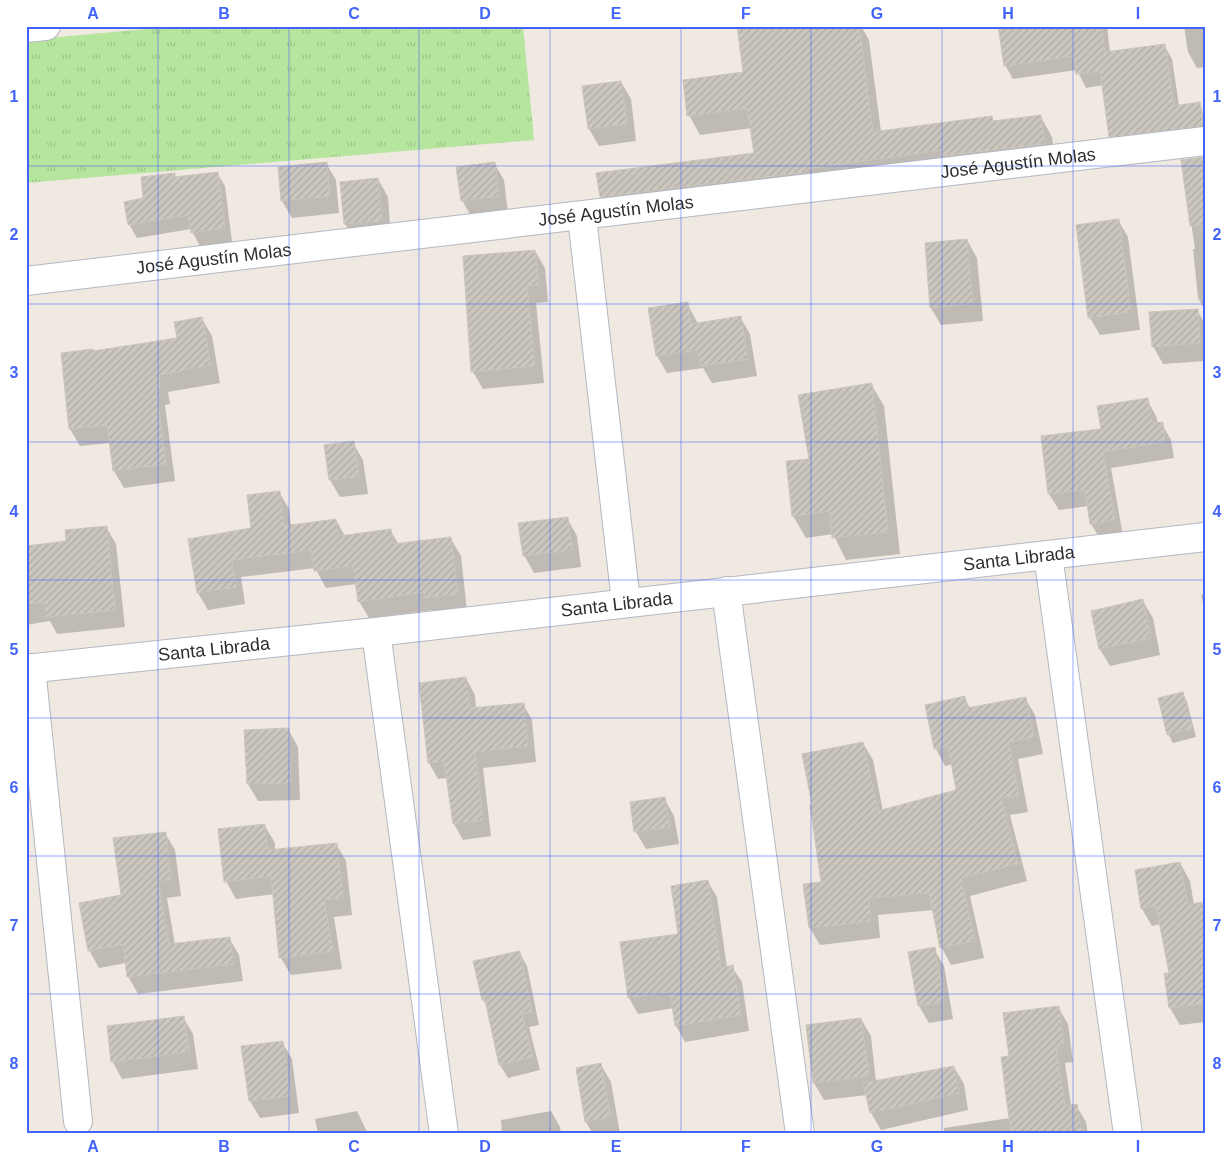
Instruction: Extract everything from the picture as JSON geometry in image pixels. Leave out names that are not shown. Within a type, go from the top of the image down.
[{"type":"street","points":[[26,28],[46,26]]},
{"type":"street","name":"José Agustín Molas","points":[[26,281],[1205,141]]},
{"type":"street","points":[[582,216],[626,602]]},
{"type":"street","name":"Santa Librada","points":[[29,669],[376,632],[726,590],[1205,537]]},
{"type":"street","points":[[1048,555],[1128,1134]]},
{"type":"street","points":[[726,590],[800,1134]]},
{"type":"street","points":[[376,632],[444,1134]]},
{"type":"street","points":[[29,669],[78,1122]]},
{"type":"green space","points":[[180,26],[523,26],[534,140],[26,183],[26,40]]},
{"type":"building","points":[[737,26],[859,26],[873,132],[992,116],[993,121],[1041,115],[1045,144],[942,156],[941,150],[807,169],[807,172],[600,197],[596,173],[754,153],[747,108],[687,116],[683,80],[743,72]]},
{"type":"building","points":[[998,26],[1101,26],[1105,52],[1165,44],[1174,106],[1200,102],[1205,126],[1109,137],[1100,71],[1076,74],[1074,56],[1004,66]]},
{"type":"building","points":[[621,81],[627,124],[588,129],[582,86]]},
{"type":"building","points":[[1205,157],[1205,224],[1190,226],[1181,160]]},
{"type":"building","points":[[327,162],[330,196],[281,201],[278,167]]},
{"type":"building","points":[[495,162],[499,196],[461,201],[456,167]]},
{"type":"building","points":[[218,172],[225,228],[191,233],[188,215],[128,225],[124,202],[143,198],[141,177],[175,173],[175,177]]},
{"type":"building","points":[[378,178],[382,221],[344,224],[340,182]]},
{"type":"building","points":[[1119,219],[1131,312],[1088,318],[1076,225]]},
{"type":"building","points":[[967,239],[973,304],[930,308],[925,243]]},
{"type":"building","points":[[535,250],[539,285],[527,286],[535,366],[471,372],[463,256]]},
{"type":"building","points":[[688,302],[691,324],[741,316],[748,359],[701,366],[698,350],[656,356],[648,308]]},
{"type":"building","points":[[1198,309],[1200,343],[1152,347],[1149,312]]},
{"type":"building","points":[[202,317],[211,365],[159,375],[160,387],[156,388],[166,464],[113,471],[107,425],[69,429],[61,353],[93,349],[93,351],[177,338],[174,322]]},
{"type":"building","points":[[872,383],[888,532],[832,538],[830,511],[792,516],[786,461],[809,459],[798,395]]},
{"type":"building","points":[[1148,398],[1152,423],[1163,422],[1165,442],[1103,452],[1115,520],[1090,524],[1085,490],[1048,494],[1041,436],[1101,429],[1097,406]]},
{"type":"building","points":[[354,441],[359,477],[329,480],[324,445]]},
{"type":"building","points":[[280,491],[284,526],[336,519],[339,536],[391,529],[393,544],[451,537],[458,594],[424,598],[424,592],[358,602],[353,566],[314,571],[311,550],[232,560],[236,587],[197,593],[188,539],[251,528],[247,495]]},
{"type":"building","points":[[568,517],[572,550],[523,556],[518,523]]},
{"type":"building","points":[[107,526],[115,610],[46,617],[45,602],[26,604],[26,546],[66,541],[65,530]]},
{"type":"building","points":[[1143,599],[1151,638],[1099,649],[1091,611]]},
{"type":"building","points":[[466,677],[470,708],[524,703],[528,746],[475,752],[483,820],[453,824],[444,761],[428,763],[419,683]]},
{"type":"building","points":[[1183,692],[1192,729],[1167,735],[1158,698]]},
{"type":"building","points":[[965,696],[967,708],[1026,697],[1034,737],[1009,742],[1019,795],[1001,798],[1018,864],[961,878],[975,941],[940,948],[929,893],[869,898],[871,921],[809,928],[803,884],[821,882],[810,805],[812,805],[802,754],[863,742],[878,811],[956,790],[948,746],[934,749],[925,705]]},
{"type":"building","points":[[289,728],[291,783],[247,784],[244,730]]},
{"type":"building","points":[[665,797],[670,827],[634,832],[630,802]]},
{"type":"building","points":[[265,824],[268,850],[337,843],[343,898],[324,900],[333,951],[279,958],[271,876],[224,882],[218,829]]},
{"type":"building","points":[[166,832],[171,879],[158,881],[169,944],[230,937],[234,964],[127,977],[123,944],[88,951],[79,903],[121,895],[113,838]]},
{"type":"building","points":[[1180,862],[1188,905],[1202,902],[1205,915],[1205,1003],[1169,1008],[1164,973],[1169,973],[1156,906],[1141,909],[1135,870]]},
{"type":"building","points":[[708,880],[721,968],[733,965],[741,1015],[675,1026],[670,992],[628,998],[620,942],[678,934],[671,886]]},
{"type":"building","points":[[935,947],[944,1002],[918,1006],[908,952]]},
{"type":"building","points":[[520,951],[532,1012],[522,1014],[533,1057],[499,1065],[485,1000],[482,1000],[473,961]]},
{"type":"building","points":[[1059,1006],[1064,1046],[1056,1047],[1065,1106],[1077,1104],[1082,1134],[1011,1134],[1001,1057],[1009,1056],[1003,1013]]},
{"type":"building","points":[[184,1016],[189,1052],[111,1062],[107,1026]]},
{"type":"building","points":[[861,1018],[869,1076],[813,1083],[806,1025]]},
{"type":"building","points":[[283,1041],[290,1096],[249,1101],[241,1046]]},
{"type":"building","points":[[601,1063],[611,1117],[585,1122],[576,1068]]},
{"type":"building","points":[[954,1066],[959,1093],[870,1113],[863,1083]]}]
